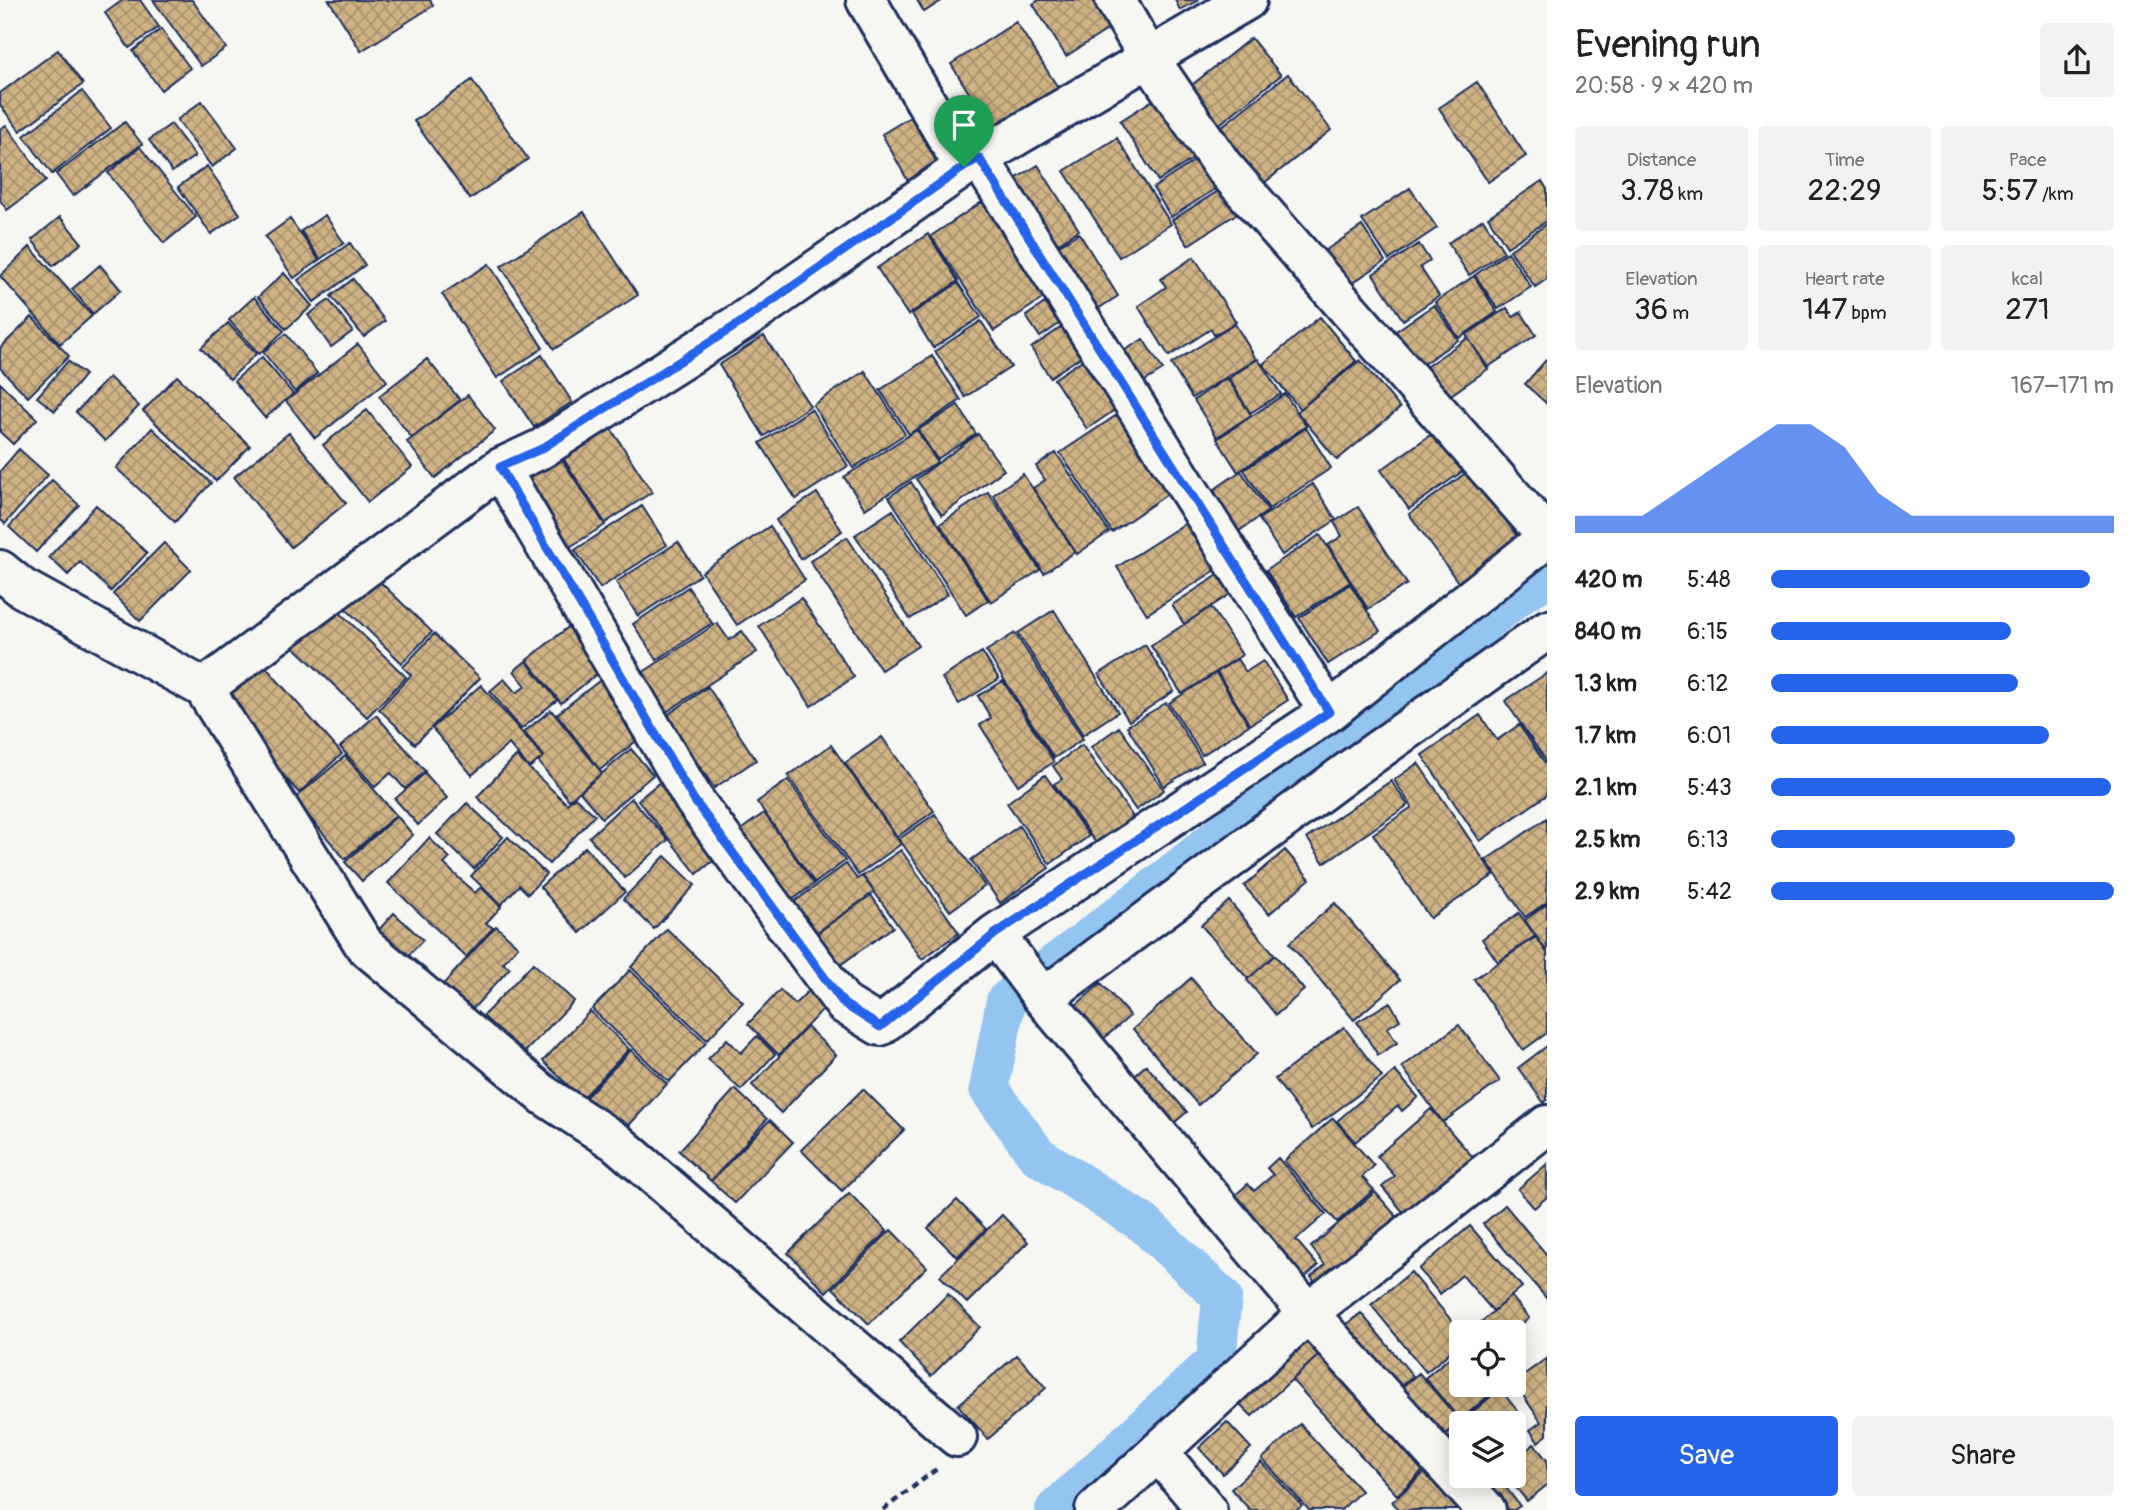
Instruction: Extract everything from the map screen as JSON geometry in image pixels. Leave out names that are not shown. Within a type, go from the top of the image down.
[{"type":"street","points":[[866,0],[1329,712]]},
{"type":"street","points":[[500,467],[694,800],[844,1004],[880,1027],[995,934],[1329,712],[1544,548],[1222,164],[1149,58],[1115,0]]},
{"type":"street","points":[[204,688],[500,467],[541,449],[740,323],[971,163],[1247,0]]},
{"type":"street","points":[[0,570],[22,588],[204,688],[365,946],[545,1096],[616,1142],[957,1437]]},
{"type":"street","points":[[1043,998],[1350,770],[1547,630]]},
{"type":"street","points":[[995,934],[1043,998],[1308,1313],[1486,1510]]},
{"type":"street","points":[[1095,1510],[1308,1313],[1547,1125]]},
{"type":"street","points":[[1158,1453],[1207,1510]]},
{"type":"path","points":[[883,1510],[967,1445],[957,1437]]},
{"type":"building","points":[[123,0],[140,0],[159,27],[129,48],[105,13]]},
{"type":"building","points":[[153,0],[192,0],[226,48],[201,66]]},
{"type":"building","points":[[329,0],[430,0],[433,6],[361,51]]},
{"type":"building","points":[[917,0],[943,0],[924,12]]},
{"type":"building","points":[[1039,0],[1095,0],[1112,27],[1066,56],[1033,4]]},
{"type":"building","points":[[1175,0],[1199,0],[1180,10]]},
{"type":"building","points":[[1016,22],[1064,97],[998,139],[951,64]]},
{"type":"building","points":[[161,29],[190,68],[161,90],[133,51]]},
{"type":"building","points":[[1251,38],[1281,75],[1211,131],[1182,93]]},
{"type":"building","points":[[58,50],[83,84],[20,131],[0,105],[0,93]]},
{"type":"building","points":[[1288,74],[1331,130],[1259,187],[1216,131]]},
{"type":"building","points":[[472,80],[528,159],[470,199],[414,121]]},
{"type":"building","points":[[1477,82],[1526,156],[1488,182],[1439,108]]},
{"type":"building","points":[[82,91],[111,128],[52,174],[24,136]]},
{"type":"building","points":[[1161,95],[1199,155],[1158,181],[1120,121]]},
{"type":"building","points":[[202,101],[237,148],[212,167],[177,120]]},
{"type":"building","points":[[912,116],[944,175],[914,192],[882,134]]},
{"type":"building","points":[[125,122],[142,144],[73,196],[56,174]]},
{"type":"building","points":[[171,124],[195,156],[172,172],[149,140]]},
{"type":"building","points":[[6,125],[46,181],[7,210],[0,200],[0,129]]},
{"type":"building","points":[[1117,138],[1171,224],[1119,257],[1064,171]]},
{"type":"building","points":[[140,147],[196,217],[164,243],[108,173]]},
{"type":"building","points":[[1202,156],[1220,186],[1171,217],[1153,188]]},
{"type":"building","points":[[1038,165],[1079,230],[1053,247],[1012,181]]},
{"type":"building","points":[[207,166],[240,214],[211,234],[178,187]]},
{"type":"building","points":[[1542,181],[1547,189],[1547,221],[1507,247],[1488,217]]},
{"type":"building","points":[[1223,188],[1238,213],[1188,245],[1172,220]]},
{"type":"building","points":[[1410,188],[1437,228],[1389,260],[1362,220]]},
{"type":"building","points":[[982,202],[1045,297],[994,331],[931,236]]},
{"type":"building","points":[[584,212],[638,295],[554,349],[501,266]]},
{"type":"building","points":[[325,215],[344,243],[320,259],[301,231]]},
{"type":"building","points":[[60,217],[82,243],[53,266],[32,240]]},
{"type":"building","points":[[290,219],[319,260],[294,278],[265,237]]},
{"type":"building","points":[[1483,219],[1504,252],[1469,275],[1448,243]]},
{"type":"building","points":[[1547,224],[1547,279],[1535,287],[1510,250]]},
{"type":"building","points":[[1362,226],[1385,261],[1346,287],[1323,252]]},
{"type":"building","points":[[1079,233],[1118,296],[1096,310],[1056,247]]},
{"type":"building","points":[[928,234],[958,281],[908,315],[877,268]]},
{"type":"building","points":[[350,243],[365,265],[314,302],[298,280]]},
{"type":"building","points":[[1419,244],[1430,261],[1420,267],[1439,296],[1403,320],[1373,274]]},
{"type":"building","points":[[30,247],[92,316],[60,344],[0,276]]},
{"type":"building","points":[[1508,252],[1531,287],[1498,309],[1475,275]]},
{"type":"building","points":[[1194,257],[1236,322],[1214,335],[1211,329],[1169,356],[1138,306],[1166,287],[1161,279]]},
{"type":"building","points":[[489,264],[543,348],[497,378],[442,294]]},
{"type":"building","points":[[100,265],[121,290],[93,314],[72,289]]},
{"type":"building","points":[[284,273],[312,306],[286,329],[258,297]]},
{"type":"building","points":[[1474,276],[1497,312],[1459,338],[1435,302]]},
{"type":"building","points":[[353,279],[385,321],[364,337],[331,296]]},
{"type":"building","points":[[958,283],[981,317],[933,348],[912,314]]},
{"type":"building","points":[[254,297],[284,331],[259,354],[229,320]]},
{"type":"building","points":[[329,300],[353,331],[331,347],[308,315]]},
{"type":"building","points":[[1045,303],[1059,324],[1040,337],[1026,316]]},
{"type":"building","points":[[1434,305],[1458,340],[1420,366],[1396,331]]},
{"type":"building","points":[[1507,308],[1513,317],[1521,312],[1536,335],[1488,367],[1466,335]]},
{"type":"building","points":[[32,317],[69,356],[28,397],[0,368],[0,348]]},
{"type":"building","points":[[1320,317],[1356,361],[1300,409],[1263,364]]},
{"type":"building","points":[[981,321],[1011,367],[965,397],[935,351]]},
{"type":"building","points":[[228,323],[256,354],[230,379],[201,348]]},
{"type":"building","points":[[1235,324],[1256,359],[1192,398],[1171,364]]},
{"type":"building","points":[[1062,327],[1082,356],[1050,377],[1031,348]]},
{"type":"building","points":[[286,334],[317,373],[295,392],[263,352]]},
{"type":"building","points":[[764,336],[810,406],[764,436],[719,365]]},
{"type":"building","points":[[1468,338],[1488,369],[1445,399],[1424,368]]},
{"type":"building","points":[[1143,339],[1163,370],[1142,383],[1122,352]]},
{"type":"building","points":[[358,344],[387,381],[315,438],[286,401]]},
{"type":"building","points":[[542,355],[572,402],[534,427],[503,381]]},
{"type":"building","points":[[932,356],[961,400],[909,434],[880,390]]},
{"type":"building","points":[[262,357],[293,394],[265,418],[234,381]]},
{"type":"building","points":[[427,359],[460,400],[412,438],[379,396]]},
{"type":"building","points":[[1084,359],[1116,409],[1087,429],[1054,379]]},
{"type":"building","points":[[1258,359],[1281,394],[1250,413],[1229,378]]},
{"type":"building","points":[[1360,360],[1400,408],[1337,460],[1297,412]]},
{"type":"building","points":[[68,361],[85,375],[55,411],[37,397]]},
{"type":"building","points":[[1547,361],[1547,404],[1525,384]]},
{"type":"building","points":[[865,371],[905,434],[853,468],[813,405]]},
{"type":"building","points":[[177,376],[250,446],[216,481],[143,411]]},
{"type":"building","points":[[109,377],[139,406],[105,441],[76,412]]},
{"type":"building","points":[[1227,378],[1251,415],[1217,437],[1194,400]]},
{"type":"building","points":[[0,383],[37,419],[13,444],[0,432]]},
{"type":"building","points":[[1285,394],[1306,426],[1238,472],[1217,439]]},
{"type":"building","points":[[468,395],[495,430],[435,478],[407,442]]},
{"type":"building","points":[[958,405],[976,434],[937,459],[918,430]]},
{"type":"building","points":[[811,409],[848,466],[796,499],[760,443]]},
{"type":"building","points":[[367,410],[412,467],[368,502],[323,445]]},
{"type":"building","points":[[1123,411],[1175,489],[1112,532],[1060,453]]},
{"type":"building","points":[[608,424],[652,492],[605,523],[561,455]]},
{"type":"building","points":[[1443,426],[1470,466],[1409,509],[1381,470]]},
{"type":"building","points":[[152,428],[211,483],[175,522],[116,468]]},
{"type":"building","points":[[1306,428],[1331,468],[1269,509],[1244,470]]},
{"type":"building","points":[[917,430],[937,462],[865,509],[844,477]]},
{"type":"building","points":[[289,433],[346,503],[291,547],[234,477]]},
{"type":"building","points":[[978,434],[1004,470],[942,515],[916,479]]},
{"type":"building","points":[[19,449],[48,475],[5,524],[0,519],[0,471]]},
{"type":"building","points":[[1056,453],[1109,532],[1077,554],[1033,488],[1045,480],[1036,466]]},
{"type":"building","points":[[560,457],[605,525],[557,555],[513,487]]},
{"type":"building","points":[[1470,470],[1524,546],[1463,589],[1409,514]]},
{"type":"building","points":[[1241,471],[1268,511],[1239,531],[1212,491]]},
{"type":"building","points":[[1023,474],[1075,552],[1044,573],[993,495]]},
{"type":"building","points":[[52,480],[79,505],[36,552],[9,527]]},
{"type":"building","points":[[911,482],[988,600],[966,615],[889,497]]},
{"type":"building","points":[[1313,484],[1336,520],[1282,555],[1259,519]]},
{"type":"building","points":[[988,492],[1040,570],[991,602],[940,524]]},
{"type":"building","points":[[817,493],[842,531],[801,559],[776,520]]},
{"type":"building","points":[[96,505],[147,553],[111,591],[80,562],[68,575],[49,557]]},
{"type":"building","points":[[642,506],[667,545],[600,588],[575,550]]},
{"type":"building","points":[[1358,507],[1407,584],[1368,609],[1328,545],[1342,536],[1334,522]]},
{"type":"building","points":[[893,510],[948,594],[910,619],[855,535]]},
{"type":"building","points":[[1189,521],[1219,568],[1147,614],[1117,567]]},
{"type":"building","points":[[770,526],[805,580],[737,625],[702,572]]},
{"type":"building","points":[[1320,535],[1350,582],[1296,617],[1266,570]]},
{"type":"building","points":[[847,537],[918,646],[881,670],[810,561]]},
{"type":"building","points":[[678,542],[700,575],[638,616],[616,582]]},
{"type":"building","points":[[164,543],[191,570],[140,621],[113,594]]},
{"type":"building","points":[[1223,572],[1235,591],[1184,624],[1172,605]]},
{"type":"building","points":[[373,575],[432,632],[402,663],[343,606]]},
{"type":"building","points":[[1350,584],[1380,631],[1328,664],[1299,618]]},
{"type":"building","points":[[688,587],[712,623],[657,660],[633,624]]},
{"type":"building","points":[[801,598],[854,677],[811,706],[759,626]]},
{"type":"building","points":[[329,602],[406,677],[367,717],[290,643]]},
{"type":"building","points":[[1211,607],[1242,655],[1182,694],[1151,646]]},
{"type":"building","points":[[1054,610],[1118,712],[1083,735],[1018,633]]},
{"type":"building","points":[[576,621],[610,663],[561,703],[527,660]]},
{"type":"building","points":[[717,623],[729,640],[742,631],[757,652],[659,717],[633,679]]},
{"type":"building","points":[[1015,633],[1083,739],[1054,758],[986,651]]},
{"type":"building","points":[[434,634],[480,678],[415,744],[379,709],[411,675],[403,667]]},
{"type":"building","points":[[1145,645],[1174,691],[1129,721],[1099,674]]},
{"type":"building","points":[[982,652],[999,679],[959,704],[942,678]]},
{"type":"building","points":[[257,657],[342,754],[299,793],[213,696]]},
{"type":"building","points":[[1237,659],[1246,672],[1263,661],[1288,700],[1250,725],[1217,672]]},
{"type":"building","points":[[526,661],[557,700],[521,729],[490,691],[504,679],[516,693],[526,686],[514,671]]},
{"type":"building","points":[[1216,673],[1249,725],[1202,755],[1169,703]]},
{"type":"building","points":[[1547,673],[1547,762],[1505,701]]},
{"type":"building","points":[[603,678],[646,733],[600,770],[557,714]]},
{"type":"building","points":[[1003,681],[1054,762],[1018,785],[980,725],[991,718],[978,696]]},
{"type":"building","points":[[481,685],[543,757],[529,768],[509,744],[472,775],[432,728]]},
{"type":"building","points":[[708,687],[756,760],[714,788],[666,716]]},
{"type":"building","points":[[1166,703],[1203,762],[1164,786],[1127,726]]},
{"type":"building","points":[[551,710],[602,773],[569,800],[538,761],[544,756],[524,732]]},
{"type":"building","points":[[376,715],[425,771],[405,789],[391,773],[375,787],[340,747]]},
{"type":"building","points":[[1480,715],[1497,740],[1519,725],[1547,766],[1547,795],[1480,841],[1422,755]]},
{"type":"building","points":[[1119,727],[1164,790],[1136,810],[1091,747]]},
{"type":"building","points":[[882,737],[934,811],[897,837],[845,763]]},
{"type":"building","points":[[831,745],[901,844],[858,875],[788,776]]},
{"type":"building","points":[[1082,745],[1133,817],[1096,843],[1054,784],[1062,779],[1053,766]]},
{"type":"building","points":[[631,749],[653,775],[602,818],[580,792]]},
{"type":"building","points":[[345,756],[396,815],[345,859],[294,799]]},
{"type":"building","points":[[516,756],[567,804],[575,797],[595,815],[549,864],[477,797]]},
{"type":"building","points":[[1418,763],[1494,875],[1430,918],[1373,834],[1412,807],[1394,780]]},
{"type":"building","points":[[425,773],[447,798],[418,825],[395,799]]},
{"type":"building","points":[[1045,775],[1089,836],[1050,864],[1007,803]]},
{"type":"building","points":[[666,777],[725,851],[697,874],[638,800]]},
{"type":"building","points":[[788,780],[845,861],[815,883],[757,802]]},
{"type":"building","points":[[1391,781],[1408,805],[1324,863],[1307,838]]},
{"type":"building","points":[[631,798],[668,840],[625,878],[589,837]]},
{"type":"building","points":[[467,803],[503,837],[474,869],[437,834]]},
{"type":"building","points":[[764,813],[814,884],[781,908],[731,837]]},
{"type":"building","points":[[935,814],[985,886],[950,911],[899,839]]},
{"type":"building","points":[[397,816],[413,835],[362,881],[345,862]]},
{"type":"building","points":[[1547,818],[1547,902],[1525,917],[1486,860]]},
{"type":"building","points":[[1019,826],[1049,868],[1000,903],[971,860]]},
{"type":"building","points":[[508,837],[546,874],[528,894],[519,885],[501,905],[471,876]]},
{"type":"building","points":[[429,838],[450,858],[444,864],[475,893],[481,887],[501,907],[486,923],[493,928],[466,957],[388,883]]},
{"type":"building","points":[[585,847],[625,892],[580,933],[540,887]]},
{"type":"building","points":[[901,850],[959,933],[922,959],[863,876]]},
{"type":"building","points":[[1285,850],[1310,879],[1269,914],[1244,886]]},
{"type":"building","points":[[665,856],[695,885],[654,929],[623,899]]},
{"type":"building","points":[[846,864],[857,879],[862,876],[874,892],[809,938],[787,907]]},
{"type":"building","points":[[871,895],[893,927],[829,973],[806,941]]},
{"type":"building","points":[[1229,901],[1275,955],[1248,979],[1201,925]]},
{"type":"building","points":[[1335,903],[1400,980],[1354,1020],[1289,943]]},
{"type":"building","points":[[1547,904],[1547,952],[1525,920]]},
{"type":"building","points":[[394,913],[423,940],[404,960],[376,933]]},
{"type":"building","points":[[1519,913],[1535,936],[1498,962],[1482,939]]},
{"type":"building","points":[[496,926],[518,946],[503,963],[510,968],[469,1013],[440,988]]},
{"type":"building","points":[[667,929],[743,1002],[707,1040],[631,967]]},
{"type":"building","points":[[1536,937],[1547,953],[1547,1033],[1523,1050],[1474,979]]},
{"type":"building","points":[[1275,955],[1304,990],[1276,1015],[1247,980]]},
{"type":"building","points":[[533,963],[574,1001],[523,1054],[483,1016]]},
{"type":"building","points":[[630,970],[706,1043],[669,1082],[592,1009]]},
{"type":"building","points":[[1191,978],[1257,1054],[1198,1105],[1133,1029]]},
{"type":"building","points":[[1101,983],[1130,1016],[1095,1046],[1067,1013]]},
{"type":"building","points":[[810,989],[827,1005],[779,1055],[748,1024],[780,990],[795,1004]]},
{"type":"building","points":[[1390,1002],[1400,1020],[1387,1028],[1397,1043],[1378,1055],[1357,1022]]},
{"type":"building","points":[[590,1011],[629,1049],[582,1099],[543,1061]]},
{"type":"building","points":[[1459,1025],[1500,1081],[1443,1122],[1402,1067]]},
{"type":"building","points":[[807,1027],[836,1055],[781,1113],[752,1085]]},
{"type":"building","points":[[1344,1027],[1382,1077],[1312,1129],[1275,1079]]},
{"type":"building","points":[[757,1036],[775,1054],[741,1090],[708,1059],[727,1039],[741,1053]]},
{"type":"building","points":[[1547,1046],[1547,1100],[1544,1103],[1518,1068]]},
{"type":"building","points":[[631,1050],[667,1084],[620,1135],[583,1100]]},
{"type":"building","points":[[1146,1065],[1187,1112],[1168,1128],[1128,1081]]},
{"type":"building","points":[[1395,1071],[1418,1097],[1402,1111],[1398,1106],[1355,1142],[1337,1121]]},
{"type":"building","points":[[735,1089],[767,1119],[711,1181],[679,1151]]},
{"type":"building","points":[[863,1089],[904,1130],[842,1191],[801,1150]]},
{"type":"building","points":[[1431,1109],[1477,1162],[1410,1220],[1382,1187],[1395,1176],[1377,1156]]},
{"type":"building","points":[[1333,1118],[1374,1166],[1362,1177],[1374,1190],[1337,1222],[1284,1161]]},
{"type":"building","points":[[770,1120],[793,1142],[735,1203],[711,1181]]},
{"type":"building","points":[[1278,1158],[1326,1214],[1296,1240],[1318,1266],[1302,1280],[1232,1198],[1248,1184],[1254,1191],[1273,1175],[1267,1168]]},
{"type":"building","points":[[1547,1164],[1547,1197],[1534,1208],[1518,1189]]},
{"type":"building","points":[[1375,1192],[1403,1224],[1323,1293],[1311,1277],[1325,1265],[1311,1247]]},
{"type":"building","points":[[849,1193],[887,1231],[826,1292],[788,1253]]},
{"type":"building","points":[[957,1200],[986,1229],[957,1257],[928,1228]]},
{"type":"building","points":[[1505,1205],[1547,1255],[1547,1299],[1483,1224]]},
{"type":"building","points":[[1002,1215],[1028,1242],[967,1303],[940,1276]]},
{"type":"building","points":[[1470,1226],[1522,1287],[1493,1311],[1462,1275],[1440,1294],[1419,1269]]},
{"type":"building","points":[[891,1230],[927,1267],[869,1324],[833,1288]]},
{"type":"building","points":[[1411,1272],[1451,1320],[1449,1353],[1426,1372],[1371,1305]]},
{"type":"building","points":[[948,1294],[980,1327],[931,1376],[899,1342]]},
{"type":"building","points":[[1511,1296],[1529,1318],[1526,1321],[1484,1320]]},
{"type":"building","points":[[1361,1313],[1413,1376],[1392,1393],[1340,1329]]},
{"type":"building","points":[[1310,1337],[1323,1351],[1252,1416],[1238,1402]]},
{"type":"building","points":[[1322,1352],[1427,1467],[1397,1495],[1292,1380]]},
{"type":"building","points":[[1017,1355],[1046,1388],[988,1439],[958,1405]]},
{"type":"building","points":[[1449,1358],[1449,1397],[1487,1397],[1471,1411],[1452,1411],[1425,1378]]},
{"type":"building","points":[[1547,1358],[1547,1435],[1538,1442],[1530,1430],[1541,1422],[1524,1397],[1526,1373]]},
{"type":"building","points":[[1419,1373],[1451,1411],[1449,1411],[1449,1431],[1437,1441],[1396,1392]]},
{"type":"building","points":[[1490,1397],[1506,1397],[1518,1411],[1474,1411]]},
{"type":"building","points":[[1227,1422],[1251,1448],[1223,1474],[1199,1448]]},
{"type":"building","points":[[1300,1424],[1361,1491],[1341,1510],[1309,1510],[1262,1459]]},
{"type":"building","points":[[1534,1444],[1547,1460],[1547,1485],[1527,1501],[1516,1488],[1526,1488],[1526,1451]]},
{"type":"building","points":[[1261,1462],[1302,1506],[1297,1510],[1250,1510],[1231,1489]]},
{"type":"building","points":[[1427,1470],[1463,1510],[1400,1510],[1392,1502]]},
{"type":"building","points":[[1484,1488],[1506,1488],[1520,1506],[1514,1510],[1500,1510]]},
{"type":"waterway","points":[[1055,1510],[1216,1361],[1222,1297],[1143,1223],[1037,1155],[989,1089],[1006,1001],[1147,894],[1523,592],[1547,578]]},
{"type":"route","points":[[979,158],[1329,712],[995,934],[880,1027],[844,1004],[694,800],[500,467],[541,449],[740,323],[964,167],[979,158]]}]
